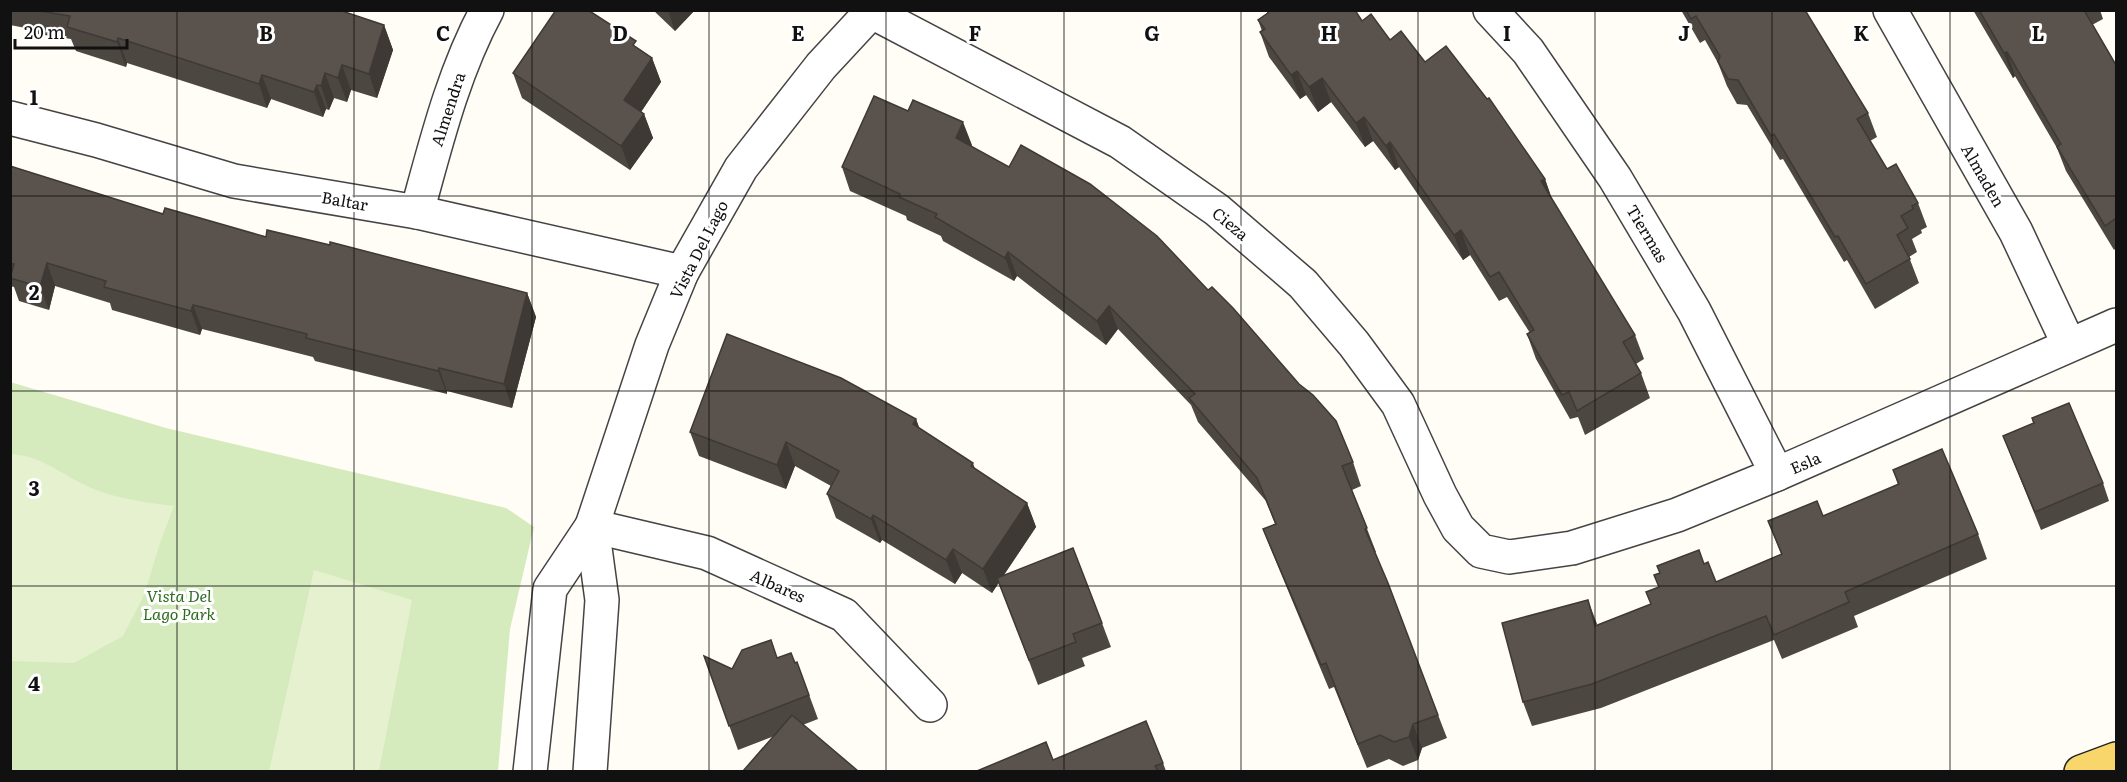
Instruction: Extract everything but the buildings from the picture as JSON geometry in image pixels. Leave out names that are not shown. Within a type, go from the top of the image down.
[{"type":"main road","points":[[2081,771],[2116,759]]},
{"type":"street","name":"Almendra","points":[[417,212],[441,126],[459,73],[470,42],[487,10]]},
{"type":"street","name":"Tiermas","points":[[1490,10],[1528,51],[1615,178],[1694,311],[1777,474]]},
{"type":"street","name":"Almaden","points":[[1890,10],[2016,232],[2069,345]]},
{"type":"street","name":"Vista Del Lago","points":[[530,771],[550,589],[592,526],[652,345],[682,272],[741,168],[821,66],[873,11]]},
{"type":"street","name":"Cieza","points":[[873,11],[1120,142],[1217,210],[1303,284],[1354,344],[1398,404],[1440,495],[1458,528],[1481,551]]},
{"type":"street","name":"Baltar","points":[[10,118],[96,140],[234,181],[417,212],[682,272]]},
{"type":"street","name":"Esla","points":[[1481,551],[1509,557],[1572,548],[1677,515],[1777,474],[2116,325]]},
{"type":"street","name":"Vista Del Lago","points":[[590,771],[602,600],[592,526]]},
{"type":"street","name":"Albares","points":[[592,526],[706,553],[844,615],[930,705]]},
{"type":"green space","name":"Vista Del Lago Park","points":[[10,382],[166,428],[506,508],[534,527],[510,629],[498,771],[11,771]]},
{"type":"green space","points":[[11,454],[33,458],[105,493],[174,506],[144,595],[123,636],[74,663],[11,661]]},
{"type":"green space","points":[[314,570],[412,600],[379,771],[269,771]]}]
